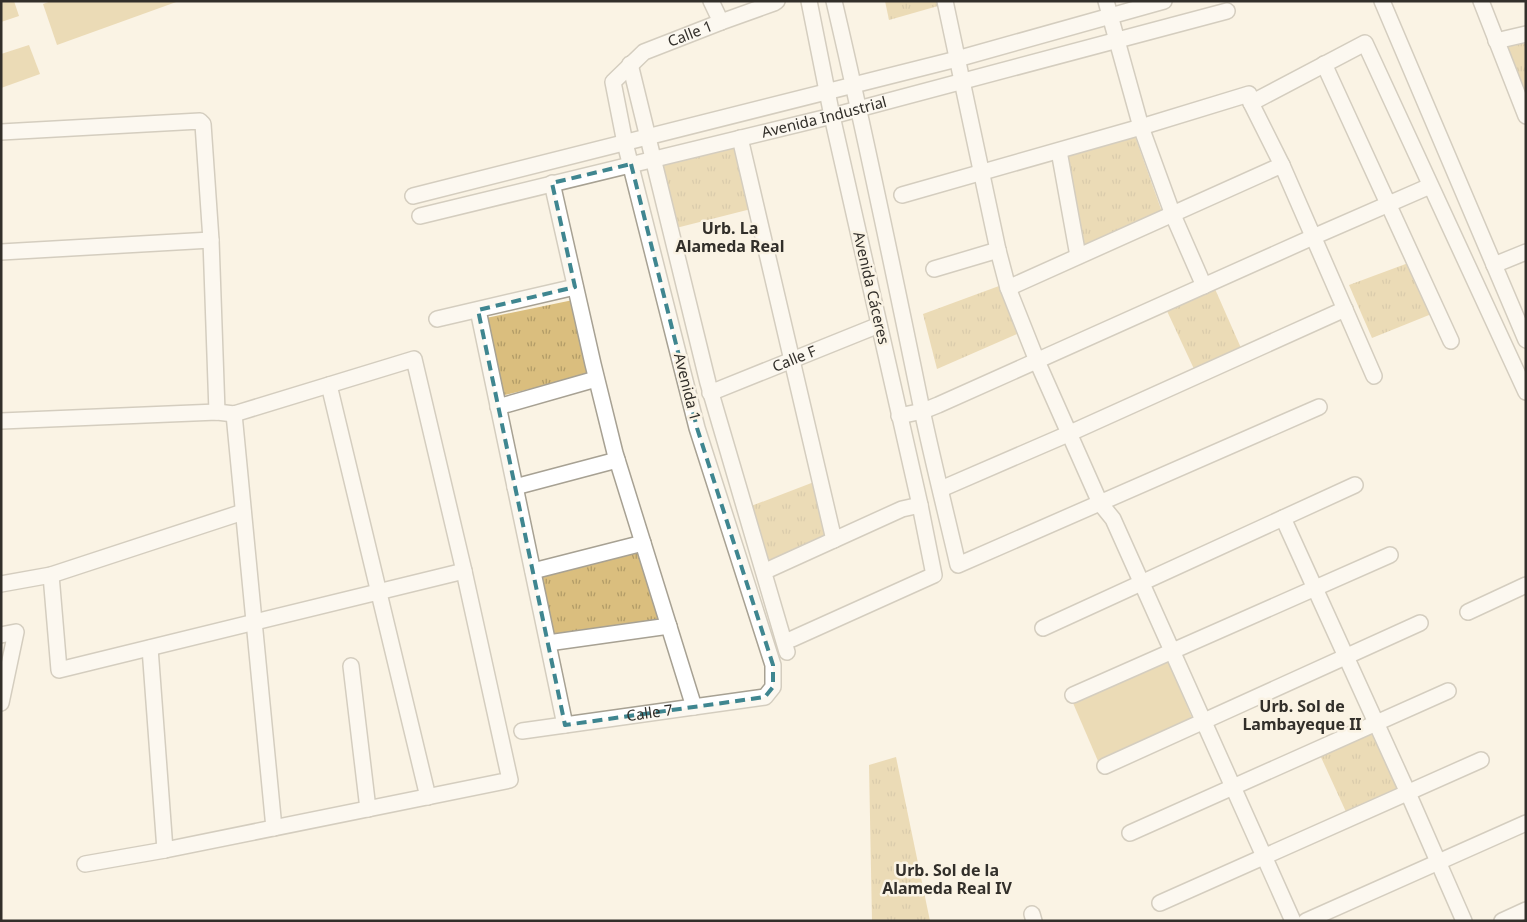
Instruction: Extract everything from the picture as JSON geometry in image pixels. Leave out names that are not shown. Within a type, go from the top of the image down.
[{"type":"street","points":[[711,1],[720,22]]},
{"type":"street","name":"Calle 1","points":[[612,82],[644,52],[720,22],[774,4],[777,1]]},
{"type":"street","name":"Avenida Cáceres","points":[[808,1],[934,575]]},
{"type":"street","name":"Avenida Cáceres","points":[[834,1],[958,565],[1100,504]]},
{"type":"street","points":[[945,1],[998,250],[1008,288],[1068,434],[1100,504],[1112,519],[1293,921]]},
{"type":"street","points":[[1106,1],[1141,127],[1173,215],[1204,286]]},
{"type":"street","name":"Avenida Industrial","points":[[413,196],[854,86],[1164,1]]},
{"type":"street","points":[[1382,1],[1526,340]]},
{"type":"street","points":[[1481,1],[1526,116]]},
{"type":"street","name":"Avenida Industrial","points":[[420,216],[832,116],[1227,11]]},
{"type":"street","points":[[1496,41],[1526,34]]},
{"type":"street","points":[[1251,103],[1365,43],[1526,392]]},
{"type":"street","name":"Avenida 1","points":[[630,64],[710,392],[789,645],[934,575]]},
{"type":"street","points":[[1324,64],[1451,342]]},
{"type":"street","name":"Avenida 1","points":[[612,82],[625,142],[697,428],[773,665],[773,687]]},
{"type":"street","points":[[902,195],[1059,151],[1249,94],[1251,103],[1282,165],[1374,376]]},
{"type":"street","points":[[1,132],[200,121],[203,124],[211,240],[218,412]]},
{"type":"street","points":[[740,138],[834,540]]},
{"type":"street","points":[[1059,151],[1078,256]]},
{"type":"street","points":[[1008,288],[1282,165]]},
{"type":"street","points":[[552,183],[596,379],[617,460],[694,707]]},
{"type":"street","points":[[899,416],[923,411],[1313,236],[1430,186]]},
{"type":"street","points":[[1,252],[211,240]]},
{"type":"street","points":[[934,269],[998,250]]},
{"type":"street","points":[[1494,265],[1526,252]]},
{"type":"street","points":[[438,319],[576,287]]},
{"type":"street","points":[[941,489],[1345,309]]},
{"type":"street","points":[[478,310],[565,725]]},
{"type":"street","name":"Calle F","points":[[710,392],[879,325]]},
{"type":"street","points":[[1,421],[218,412],[234,414],[414,359],[464,571],[510,780],[165,850],[85,864]]},
{"type":"street","points":[[498,407],[596,379]]},
{"type":"street","points":[[329,385],[428,797]]},
{"type":"street","points":[[1100,504],[1319,407]]},
{"type":"street","points":[[234,414],[274,828]]},
{"type":"street","points":[[515,487],[617,460]]},
{"type":"street","points":[[1043,628],[1355,485]]},
{"type":"street","points":[[770,569],[902,509],[920,505]]},
{"type":"street","points":[[1,584],[51,574],[243,512]]},
{"type":"street","points":[[1283,518],[1464,921]]},
{"type":"street","points":[[532,570],[643,544]]},
{"type":"street","points":[[1073,695],[1390,555]]},
{"type":"street","points":[[51,574],[59,670],[464,571]]},
{"type":"street","points":[[1468,612],[1526,585]]},
{"type":"street","points":[[1105,766],[1420,623]]},
{"type":"street","points":[[548,643],[669,626]]},
{"type":"street","points":[[1,635],[16,632],[1,703]]},
{"type":"street","points":[[150,648],[165,850]]},
{"type":"street","points":[[351,666],[368,809]]},
{"type":"street","name":"Calle 7","points":[[522,731],[765,696],[773,687]]},
{"type":"street","points":[[1130,833],[1448,691]]},
{"type":"street","points":[[1160,903],[1481,760]]},
{"type":"street","points":[[1306,921],[1526,823]]},
{"type":"street","points":[[1502,921],[1526,910]]},
{"type":"highlighted area","points":[[631,164],[697,428],[773,665],[773,687],[765,697],[565,725],[478,310],[575,287],[552,183]]},
{"type":"green space","points":[[1,1],[14,1],[19,16],[1,22]]},
{"type":"green space","points":[[51,1],[179,1],[57,45],[43,4]]},
{"type":"green space","points":[[885,1],[937,1],[938,6],[889,20]]},
{"type":"green space","points":[[1526,43],[1526,97],[1507,47]]},
{"type":"green space","points":[[29,45],[40,74],[1,88],[1,54]]},
{"type":"green space","points":[[1135,136],[1162,212],[1083,248],[1065,155]]},
{"type":"green space","points":[[735,144],[751,209],[676,228],[661,162]]},
{"type":"green space","points":[[1411,262],[1434,313],[1372,338],[1349,285]]},
{"type":"green space","points":[[999,286],[1017,334],[937,369],[923,314]]},
{"type":"green space","points":[[1215,289],[1241,348],[1194,369],[1167,311]]},
{"type":"green space","points":[[573,300],[588,375],[501,396],[486,318]]},
{"type":"green space","points":[[814,482],[827,537],[764,565],[746,508]]},
{"type":"green space","points":[[640,550],[662,620],[553,636],[540,576]]},
{"type":"green space","points":[[1167,658],[1193,720],[1098,761],[1073,703]]},
{"type":"green space","points":[[1375,730],[1401,789],[1347,814],[1320,755]]},
{"type":"green space","points":[[896,757],[930,921],[872,921],[869,765]]},
{"type":"district","name":"Urb. La Alameda Real","points":[[730,237]]},
{"type":"district","name":"Urb. Sol de Lambayeque II","points":[[1302,715]]},
{"type":"district","name":"Urb. Sol de la Alameda Real IV","points":[[947,879]]}]
